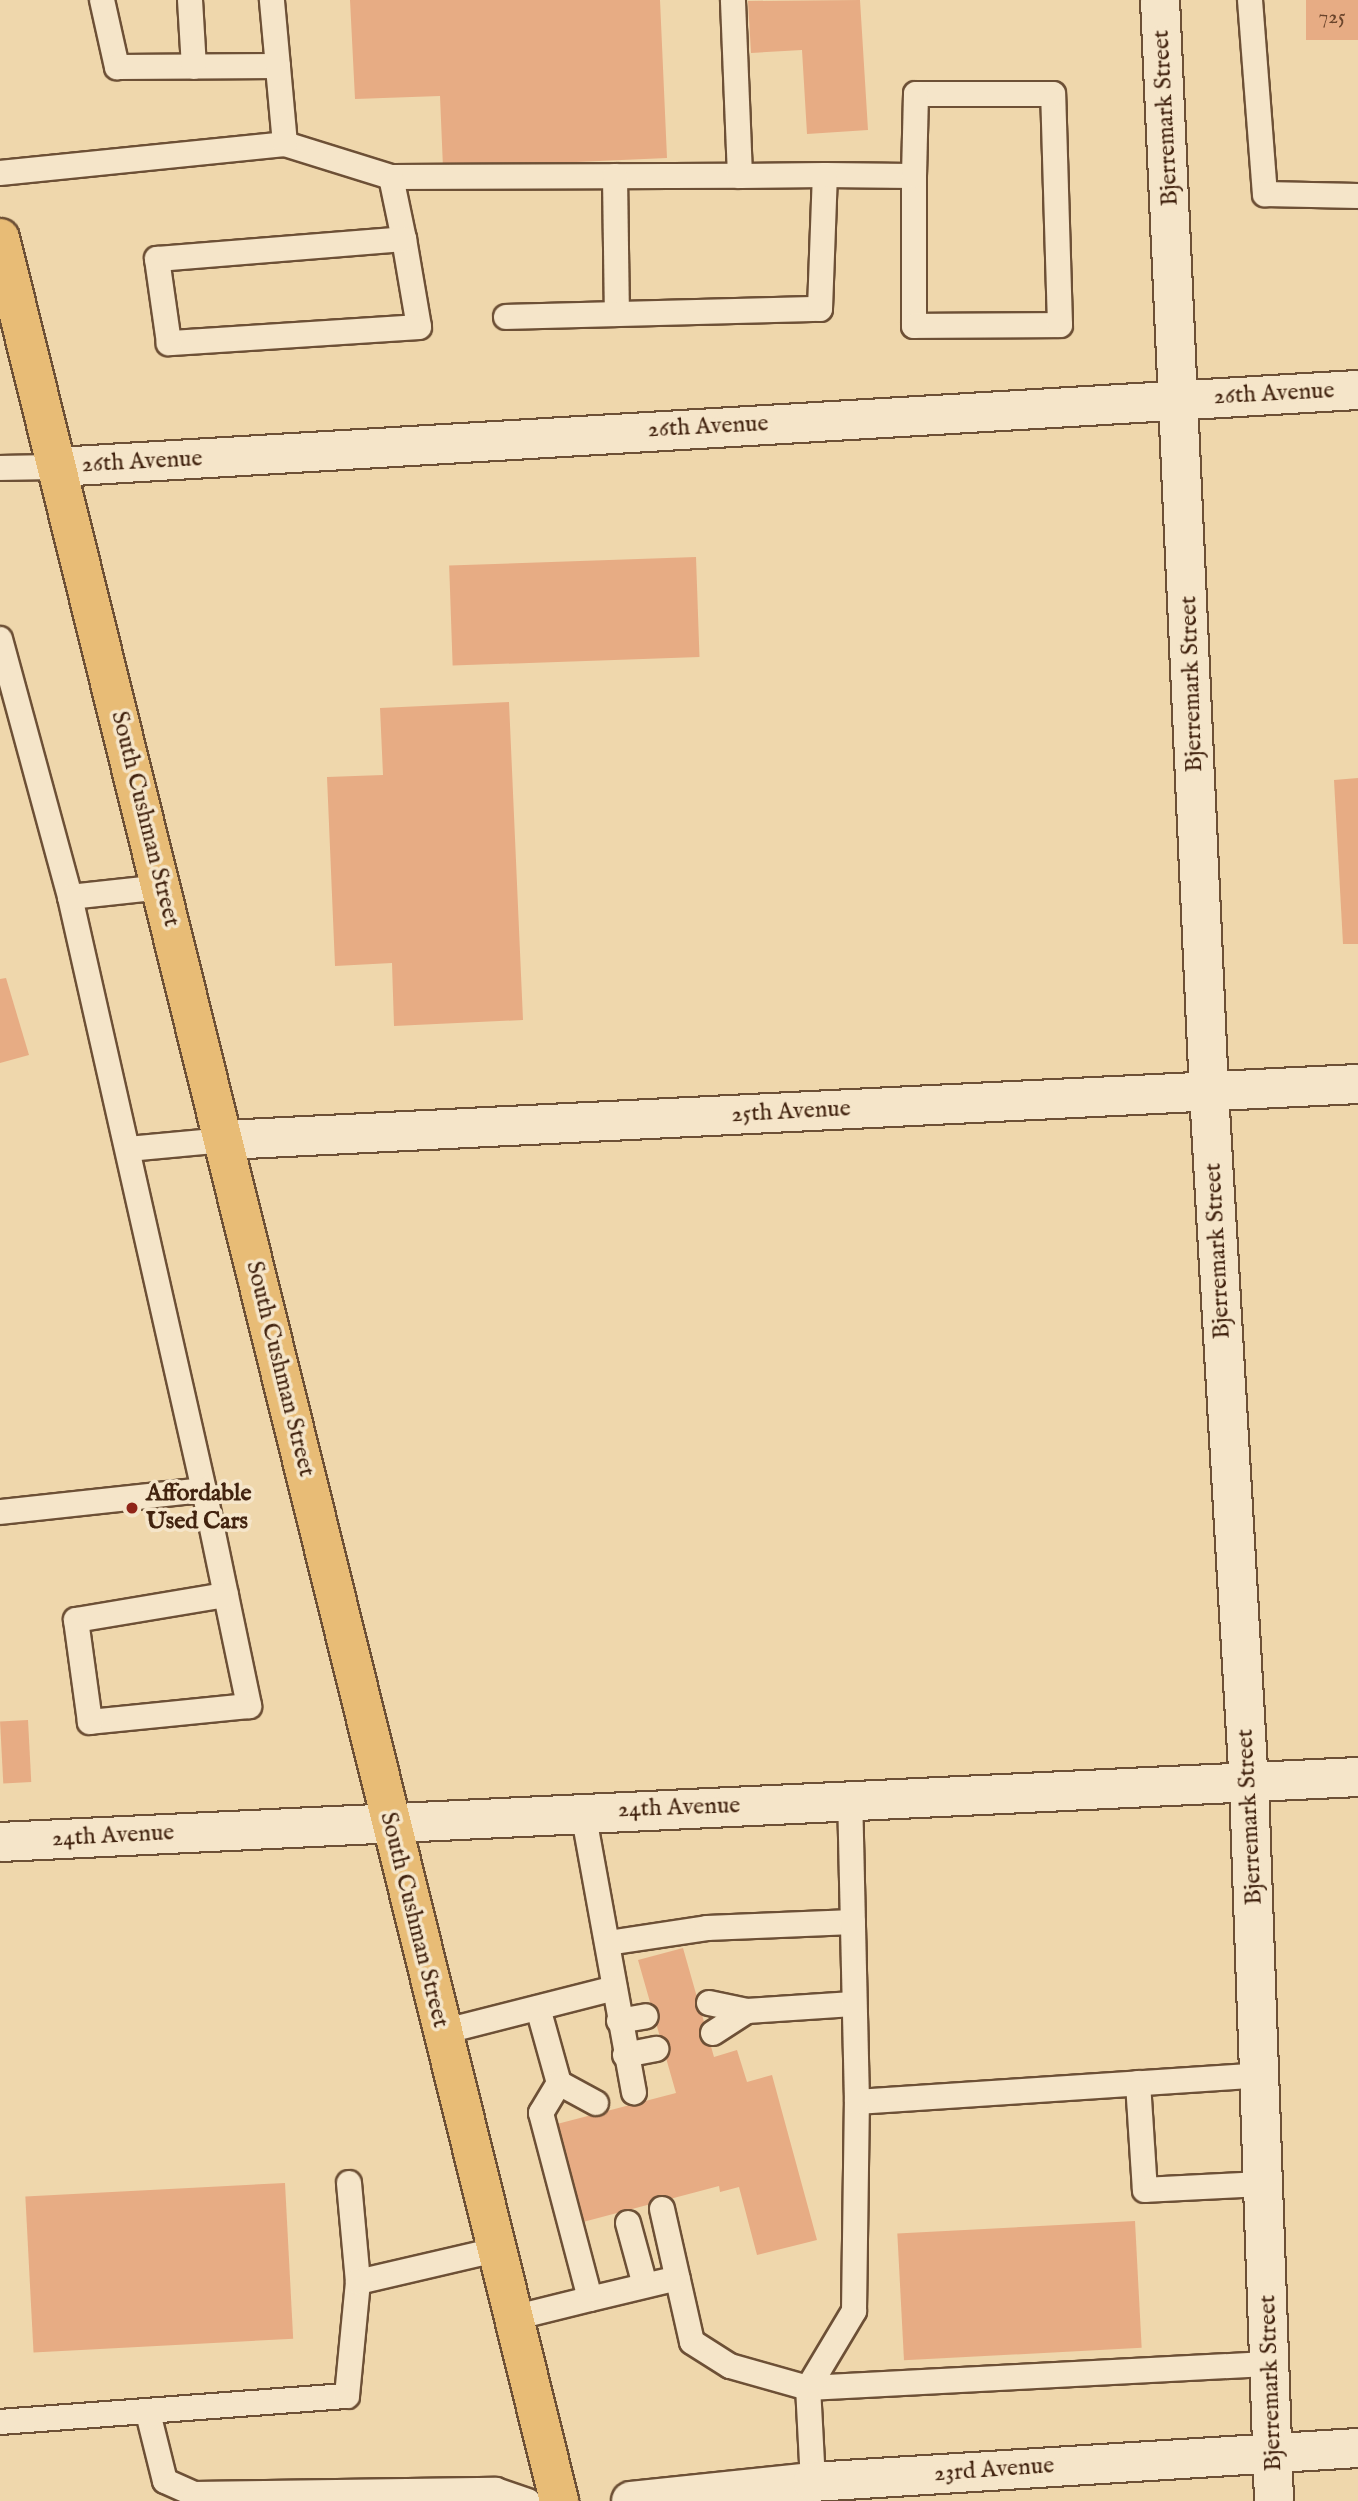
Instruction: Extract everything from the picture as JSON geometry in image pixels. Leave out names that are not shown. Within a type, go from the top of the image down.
[{"type":"main road","name":"South Cushman Street","points":[[0,238],[225,1140],[389,1820],[559,2501]]},
{"type":"street","name":"Bjerremark Street","points":[[1160,0],[1209,1092],[1249,1785],[1272,2364],[1274,2501]]},
{"type":"street","name":"26th Avenue","points":[[57,467],[1358,390]]},
{"type":"street","name":"25th Avenue","points":[[225,1140],[1358,1084]]},
{"type":"street","name":"24th Avenue","points":[[0,1842],[389,1820],[1249,1785],[1358,1777]]},
{"type":"street","name":"23rd Avenue","points":[[631,2501],[813,2482],[1358,2448]]},
{"type":"lane","points":[[102,0],[117,67],[278,66]]},
{"type":"lane","points":[[190,0],[194,67]]},
{"type":"lane","points":[[272,0],[285,144]]},
{"type":"lane","points":[[733,0],[740,176]]},
{"type":"lane","points":[[1250,0],[1265,194],[1358,196]]},
{"type":"lane","points":[[916,94],[1053,94],[1060,325],[914,326],[914,176],[916,94]]},
{"type":"lane","points":[[0,173],[285,144],[391,177],[914,176]]},
{"type":"lane","points":[[506,317],[820,309],[825,175]]},
{"type":"lane","points":[[615,176],[617,314]]},
{"type":"lane","points":[[391,177],[404,239],[419,327],[169,343],[157,259],[404,239]]},
{"type":"lane","points":[[0,468],[57,467]]},
{"type":"lane","points":[[0,639],[70,897],[204,1490],[226,1595],[249,1706],[90,1723],[76,1620],[226,1595]]},
{"type":"lane","points":[[70,897],[162,887]]},
{"type":"lane","points":[[128,1149],[225,1140]]},
{"type":"lane","points":[[0,1512],[204,1490]]},
{"type":"lane","points":[[813,2482],[808,2388],[854,2311],[858,2102],[853,2004],[850,1802]]},
{"type":"lane","points":[[583,1812],[608,1943],[625,2056],[634,2092]]},
{"type":"lane","points":[[608,1943],[707,1928],[853,1922]]},
{"type":"lane","points":[[442,2032],[614,1988]]},
{"type":"lane","points":[[709,2003],[747,2011],[853,2004]]},
{"type":"lane","points":[[538,2008],[559,2082],[596,2104]]},
{"type":"lane","points":[[713,2033],[747,2011]]},
{"type":"lane","points":[[619,2021],[646,2016]]},
{"type":"lane","points":[[625,2056],[656,2049]]},
{"type":"lane","points":[[858,2102],[1260,2075]]},
{"type":"lane","points":[[559,2082],[541,2113],[590,2300]]},
{"type":"lane","points":[[1138,2083],[1145,2190],[1265,2184]]},
{"type":"lane","points":[[0,2422],[347,2396],[358,2282],[349,2183]]},
{"type":"lane","points":[[662,2208],[692,2342],[730,2366],[808,2388],[1272,2364]]},
{"type":"lane","points":[[628,2223],[645,2286]]},
{"type":"lane","points":[[358,2282],[496,2250]]},
{"type":"lane","points":[[513,2318],[678,2278]]},
{"type":"lane","points":[[148,2413],[164,2481],[194,2494],[496,2490],[528,2501]]},
{"type":"building","points":[[350,0],[660,0],[667,158],[443,168],[440,96],[355,99]]},
{"type":"building","points":[[860,0],[868,130],[807,134],[802,50],[751,53],[748,1]]},
{"type":"building","points":[[1306,0],[1358,0],[1358,40],[1306,40]]},
{"type":"building","points":[[696,557],[699,657],[453,666],[449,566]]},
{"type":"building","points":[[509,702],[523,1020],[394,1026],[392,963],[335,966],[327,777],[383,775],[380,708]]},
{"type":"building","points":[[1358,778],[1358,944],[1343,944],[1334,780]]},
{"type":"building","points":[[6,978],[29,1055],[0,1063],[0,979]]},
{"type":"building","points":[[28,1720],[31,1782],[3,1783],[0,1721]]},
{"type":"building","points":[[683,1948],[714,2057],[737,2050],[747,2082],[772,2075],[817,2240],[757,2255],[739,2187],[720,2192],[719,2186],[583,2222],[557,2124],[676,2093],[638,1960]]},
{"type":"building","points":[[285,2183],[293,2339],[34,2352],[25,2197]]},
{"type":"building","points":[[1135,2221],[1142,2348],[904,2360],[897,2233]]},
{"type":"place","name":"Affordable Used Cars","points":[[132,1508]]}]
